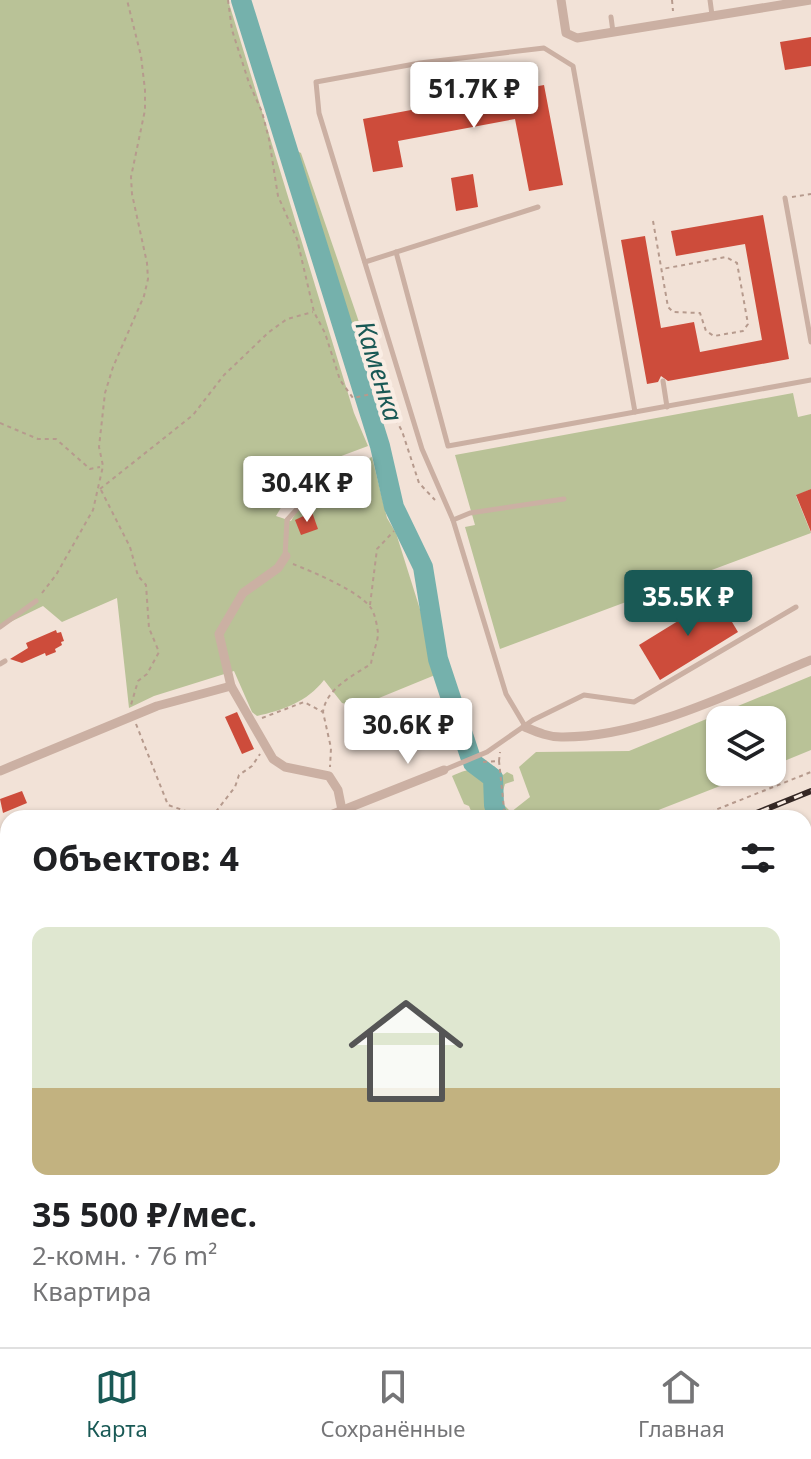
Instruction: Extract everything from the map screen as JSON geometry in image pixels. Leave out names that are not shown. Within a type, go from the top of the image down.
[{"type":"street","points":[[561,0],[569,35],[577,38],[811,0]]},
{"type":"street","points":[[219,634],[243,593]]},
{"type":"street","points":[[525,727],[558,737],[615,730],[671,715],[811,660]]},
{"type":"street","points":[[0,771],[157,706],[231,686],[254,721],[273,759],[285,767],[329,776],[338,790],[342,810],[444,770]]},
{"type":"lane","points":[[710,0],[712,16]]},
{"type":"lane","points":[[611,17],[613,32]]},
{"type":"lane","points":[[525,727],[506,694],[453,520],[422,449],[319,113],[316,82],[420,63],[544,48],[573,66],[635,412]]},
{"type":"lane","points":[[785,198],[811,342]]},
{"type":"lane","points":[[365,262],[538,207]]},
{"type":"lane","points":[[396,252],[448,446],[811,380]]},
{"type":"lane","points":[[663,381],[667,407]]},
{"type":"lane","points":[[453,520],[470,513],[564,499]]},
{"type":"lane","points":[[243,593],[278,568],[286,556],[287,520],[297,509]]},
{"type":"lane","points":[[0,627],[36,601]]},
{"type":"lane","points":[[444,770],[487,752],[533,720],[584,695],[634,702],[796,607]]},
{"type":"lane","points":[[219,634],[231,686]]},
{"type":"path","points":[[36,601],[56,575],[93,510],[103,466],[99,447],[105,393],[148,279],[131,177],[145,110],[145,90],[141,56],[127,0]]},
{"type":"path","points":[[228,0],[232,30],[269,139],[278,196],[297,239],[314,312],[325,333],[340,380],[347,393],[357,397],[381,392],[402,431],[419,483],[436,502]]},
{"type":"path","points":[[672,0],[674,15]]},
{"type":"path","points":[[785,198],[811,194]]},
{"type":"path","points":[[653,221],[668,307],[673,312],[700,313],[706,331],[714,336],[747,328],[737,263],[733,259],[726,257],[662,269]]},
{"type":"path","points":[[100,489],[193,415],[224,375],[269,332],[287,319],[314,312]]},
{"type":"path","points":[[0,423],[38,439],[56,439],[90,469],[103,466]]},
{"type":"path","points":[[100,489],[130,547],[138,576],[146,585],[148,623],[159,652],[147,674],[138,681],[130,716],[168,805],[183,810]]},
{"type":"path","points":[[329,776],[331,748],[323,712],[324,700],[371,664],[378,633],[370,606],[377,549],[394,531]]},
{"type":"path","points":[[286,556],[294,564],[329,579],[370,606]]},
{"type":"path","points":[[254,721],[304,702],[323,712]]},
{"type":"path","points":[[215,810],[235,787],[239,775],[252,766],[265,741]]},
{"type":"path","points":[[499,761],[504,810]]},
{"type":"path","points":[[715,810],[811,772]]},
{"type":"green space","points":[[0,0],[228,0],[354,413],[368,446],[296,473],[295,484],[276,516],[291,521],[317,476],[372,457],[387,518],[396,533],[440,673],[357,707],[342,703],[324,680],[294,704],[257,716],[252,712],[234,671],[154,696],[129,708],[117,598],[62,622],[43,606],[0,627]]},
{"type":"green space","points":[[285,145],[301,153],[372,360],[359,387]]},
{"type":"green space","points":[[793,393],[798,417],[811,414],[811,489],[796,496],[811,533],[500,649],[465,527],[475,525],[455,455]]},
{"type":"green space","points":[[811,676],[811,750],[786,760],[786,706],[738,706]]},
{"type":"green space","points":[[706,719],[706,786],[720,786],[659,810],[514,810],[530,797],[519,767],[536,752],[629,751]]},
{"type":"green space","points":[[494,766],[503,775],[507,772],[513,775],[514,781],[505,784],[500,801],[509,810],[471,810],[464,804],[452,776],[471,770],[483,773]]},
{"type":"building","points":[[811,37],[811,66],[785,70],[780,42]]},
{"type":"building","points":[[544,85],[563,185],[529,191],[515,119],[398,141],[403,167],[373,172],[363,119]]},
{"type":"building","points":[[473,174],[478,207],[456,211],[451,178]]},
{"type":"building","points":[[763,215],[789,359],[668,381],[661,376],[658,382],[647,384],[621,240],[645,236],[661,328],[694,322],[700,352],[762,340],[745,244],[676,256],[671,231]]},
{"type":"building","points":[[811,489],[811,532],[796,495]]},
{"type":"building","points":[[312,512],[318,529],[301,535],[295,520]]},
{"type":"building","points":[[717,597],[738,632],[660,680],[639,645]]},
{"type":"building","points":[[56,630],[57,633],[61,632],[64,641],[55,649],[56,652],[46,656],[45,653],[22,663],[10,659],[28,648],[26,643]]},
{"type":"building","points":[[237,712],[254,749],[242,754],[225,717]]},
{"type":"building","points":[[22,791],[27,803],[2,810],[0,799]]},
{"type":"waterway","name":"Каменка","points":[[241,0],[380,446],[394,507],[423,567],[438,659],[470,756]]},
{"type":"waterway","name":"Каменка","points":[[473,763],[493,778],[496,810]]},
{"type":"railway","points":[[764,810],[811,791]]}]
